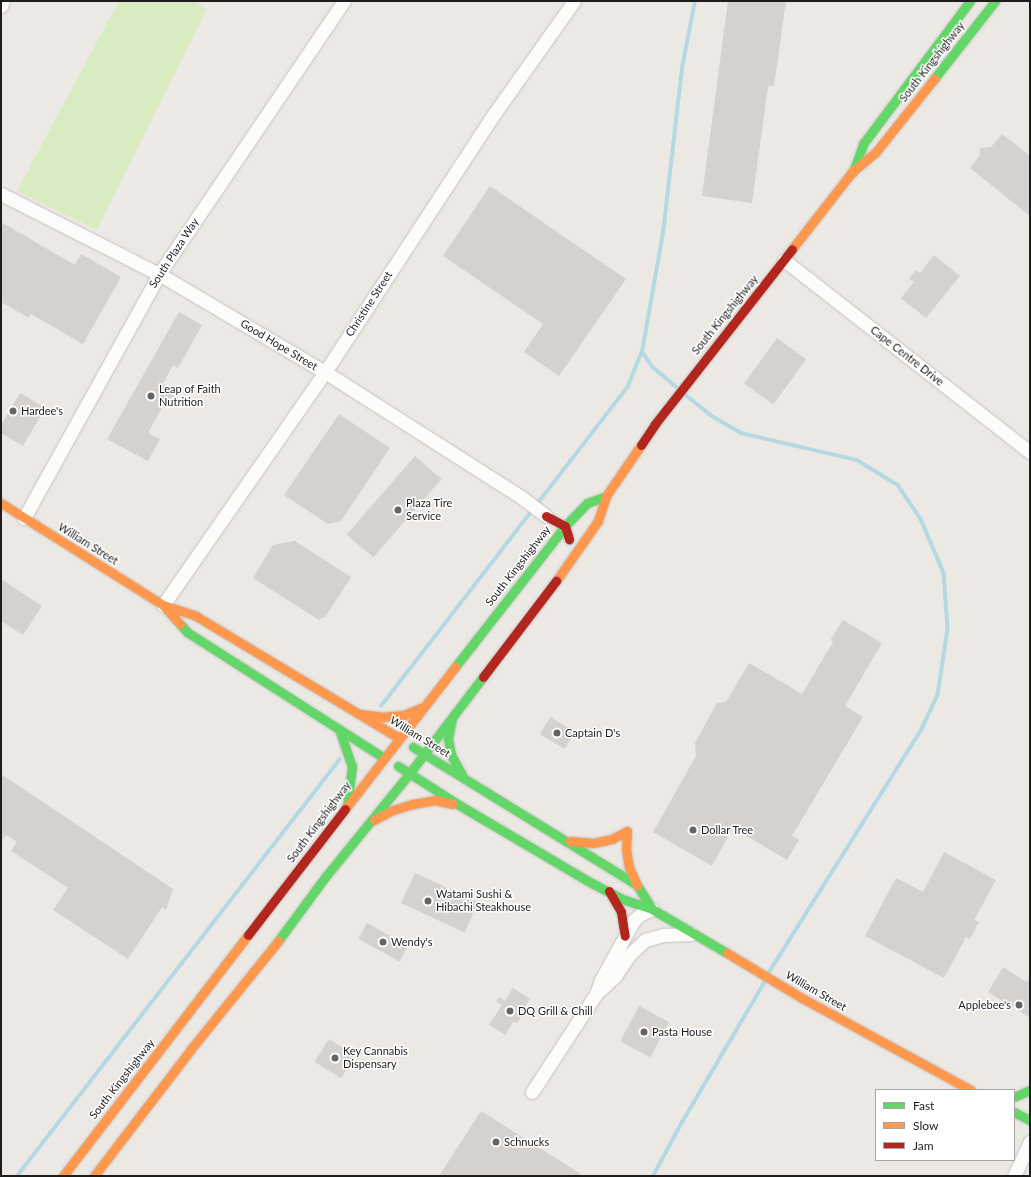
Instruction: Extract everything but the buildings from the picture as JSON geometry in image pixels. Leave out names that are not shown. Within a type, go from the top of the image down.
[{"type":"main road","name":"South Kingshighway","points":[[852,172],[863,144],[970,1]]},
{"type":"main road","name":"South Kingshighway","points":[[94,1176],[191,1049],[275,945],[326,876],[409,774],[567,565],[598,520],[606,496],[655,424],[852,172],[875,153],[996,1]]},
{"type":"main road","name":"South Kingshighway","points":[[63,1176],[399,738],[548,547],[565,526],[587,503],[606,496]]},
{"type":"main road","name":"William Street","points":[[1,503],[163,605],[196,616],[569,841],[637,885],[652,909]]},
{"type":"main road","points":[[548,547],[548,524],[565,526],[570,544],[567,565]]},
{"type":"main road","name":"William Street","points":[[163,605],[187,632],[458,805],[622,899],[652,909],[802,998],[969,1089]]},
{"type":"main road","points":[[359,714],[382,717],[404,715],[423,707]]},
{"type":"main road","points":[[452,718],[448,739],[451,755],[463,777]]},
{"type":"main road","points":[[338,729],[352,766],[352,782],[347,806]]},
{"type":"main road","points":[[368,823],[393,810],[413,804],[435,800],[458,805]]},
{"type":"main road","points":[[569,841],[594,843],[612,839],[627,831],[626,848],[629,867],[637,885]]},
{"type":"main road","points":[[609,892],[620,912],[625,936]]},
{"type":"main road","points":[[1015,1096],[1030,1090]]},
{"type":"main road","points":[[1015,1112],[1030,1120]]},
{"type":"street","points":[[1,6],[3,1]]},
{"type":"street","name":"South Plaza Way","points":[[24,518],[159,274],[344,1]]},
{"type":"street","name":"Christine Street","points":[[163,605],[325,372],[494,114],[574,1]]},
{"type":"street","name":"Good Hope Street","points":[[1,194],[159,274],[325,372],[521,497],[548,524]]},
{"type":"street","name":"Cape Centre Drive","points":[[784,260],[1030,452]]},
{"type":"street","points":[[532,1092],[596,994],[634,920],[641,914],[652,909]]},
{"type":"street","points":[[596,994],[615,976],[630,954],[645,940],[664,935],[693,933]]},
{"type":"street","points":[[1014,1176],[1030,1142]]},
{"type":"green space","points":[[119,1],[193,1],[207,9],[97,230],[17,191]]},
{"type":"waterway","points":[[676,387],[653,368],[642,352],[663,233],[682,68],[695,1]]},
{"type":"waterway","points":[[381,706],[628,386],[642,352]]},
{"type":"waterway","points":[[686,395],[712,416],[741,433],[857,460],[898,485],[921,519],[944,573],[948,629],[938,695],[921,731],[770,972]]},
{"type":"waterway","points":[[17,1176],[340,759]]},
{"type":"waterway","points":[[653,1176],[681,1124],[764,983]]},
{"type":"traffic: fast","points":[[853,172],[863,144],[970,1]]},
{"type":"traffic: fast","points":[[934,79],[995,1]]},
{"type":"traffic: fast","points":[[455,667],[565,526],[587,503],[606,496]]},
{"type":"traffic: fast","points":[[180,624],[187,632],[384,758]]},
{"type":"traffic: fast","points":[[278,941],[326,876],[409,774],[483,677]]},
{"type":"traffic: fast","points":[[452,718],[448,739],[451,755],[463,777]]},
{"type":"traffic: fast","points":[[339,729],[352,766],[347,804]]},
{"type":"traffic: fast","points":[[413,747],[637,885],[652,909]]},
{"type":"traffic: fast","points":[[398,766],[459,805],[588,881],[622,899],[652,909],[727,953]]},
{"type":"traffic: fast","points":[[1015,1097],[1030,1090]]},
{"type":"traffic: fast","points":[[1015,1112],[1030,1120]]},
{"type":"traffic: slow","points":[[792,249],[852,172],[875,153],[934,79]]},
{"type":"traffic: slow","points":[[556,581],[598,521],[606,496],[641,445]]},
{"type":"traffic: slow","points":[[1,503],[163,605]]},
{"type":"traffic: slow","points":[[180,624],[163,605],[196,616],[399,738]]},
{"type":"traffic: slow","points":[[345,809],[455,667]]},
{"type":"traffic: slow","points":[[359,714],[382,717],[404,715],[423,707]]},
{"type":"traffic: slow","points":[[374,820],[393,810],[413,804],[435,800],[453,804]]},
{"type":"traffic: slow","points":[[627,831],[626,849],[629,867],[637,885]]},
{"type":"traffic: slow","points":[[570,841],[593,843],[612,839],[627,831]]},
{"type":"traffic: slow","points":[[63,1176],[248,935]]},
{"type":"traffic: slow","points":[[94,1176],[191,1049],[278,941]]},
{"type":"traffic: slow","points":[[727,953],[802,998],[969,1089]]},
{"type":"traffic: jam","points":[[641,445],[655,424],[792,249]]},
{"type":"traffic: jam","points":[[546,516],[565,526],[569,539]]},
{"type":"traffic: jam","points":[[483,677],[556,581]]},
{"type":"traffic: jam","points":[[248,935],[345,809]]},
{"type":"traffic: jam","points":[[609,891],[621,912],[625,936]]},
{"type":"place","name":"Leap of Faith Nutrition","points":[[151,396]]},
{"type":"place","name":"Hardee's","points":[[13,411]]},
{"type":"place","name":"Plaza Tire Service","points":[[398,510]]},
{"type":"place","name":"Captain D's","points":[[557,733]]},
{"type":"place","name":"Dollar Tree","points":[[693,830]]},
{"type":"place","name":"Watami Sushi & Hibachi Steakhouse","points":[[428,901]]},
{"type":"place","name":"Wendy's","points":[[383,942]]},
{"type":"place","name":"Applebee's","points":[[1019,1005]]},
{"type":"place","name":"DQ Grill & Chill","points":[[510,1011]]},
{"type":"place","name":"Pasta House","points":[[644,1032]]},
{"type":"place","name":"Key Cannabis Dispensary","points":[[335,1058]]},
{"type":"place","name":"Schnucks","points":[[496,1142]]}]
